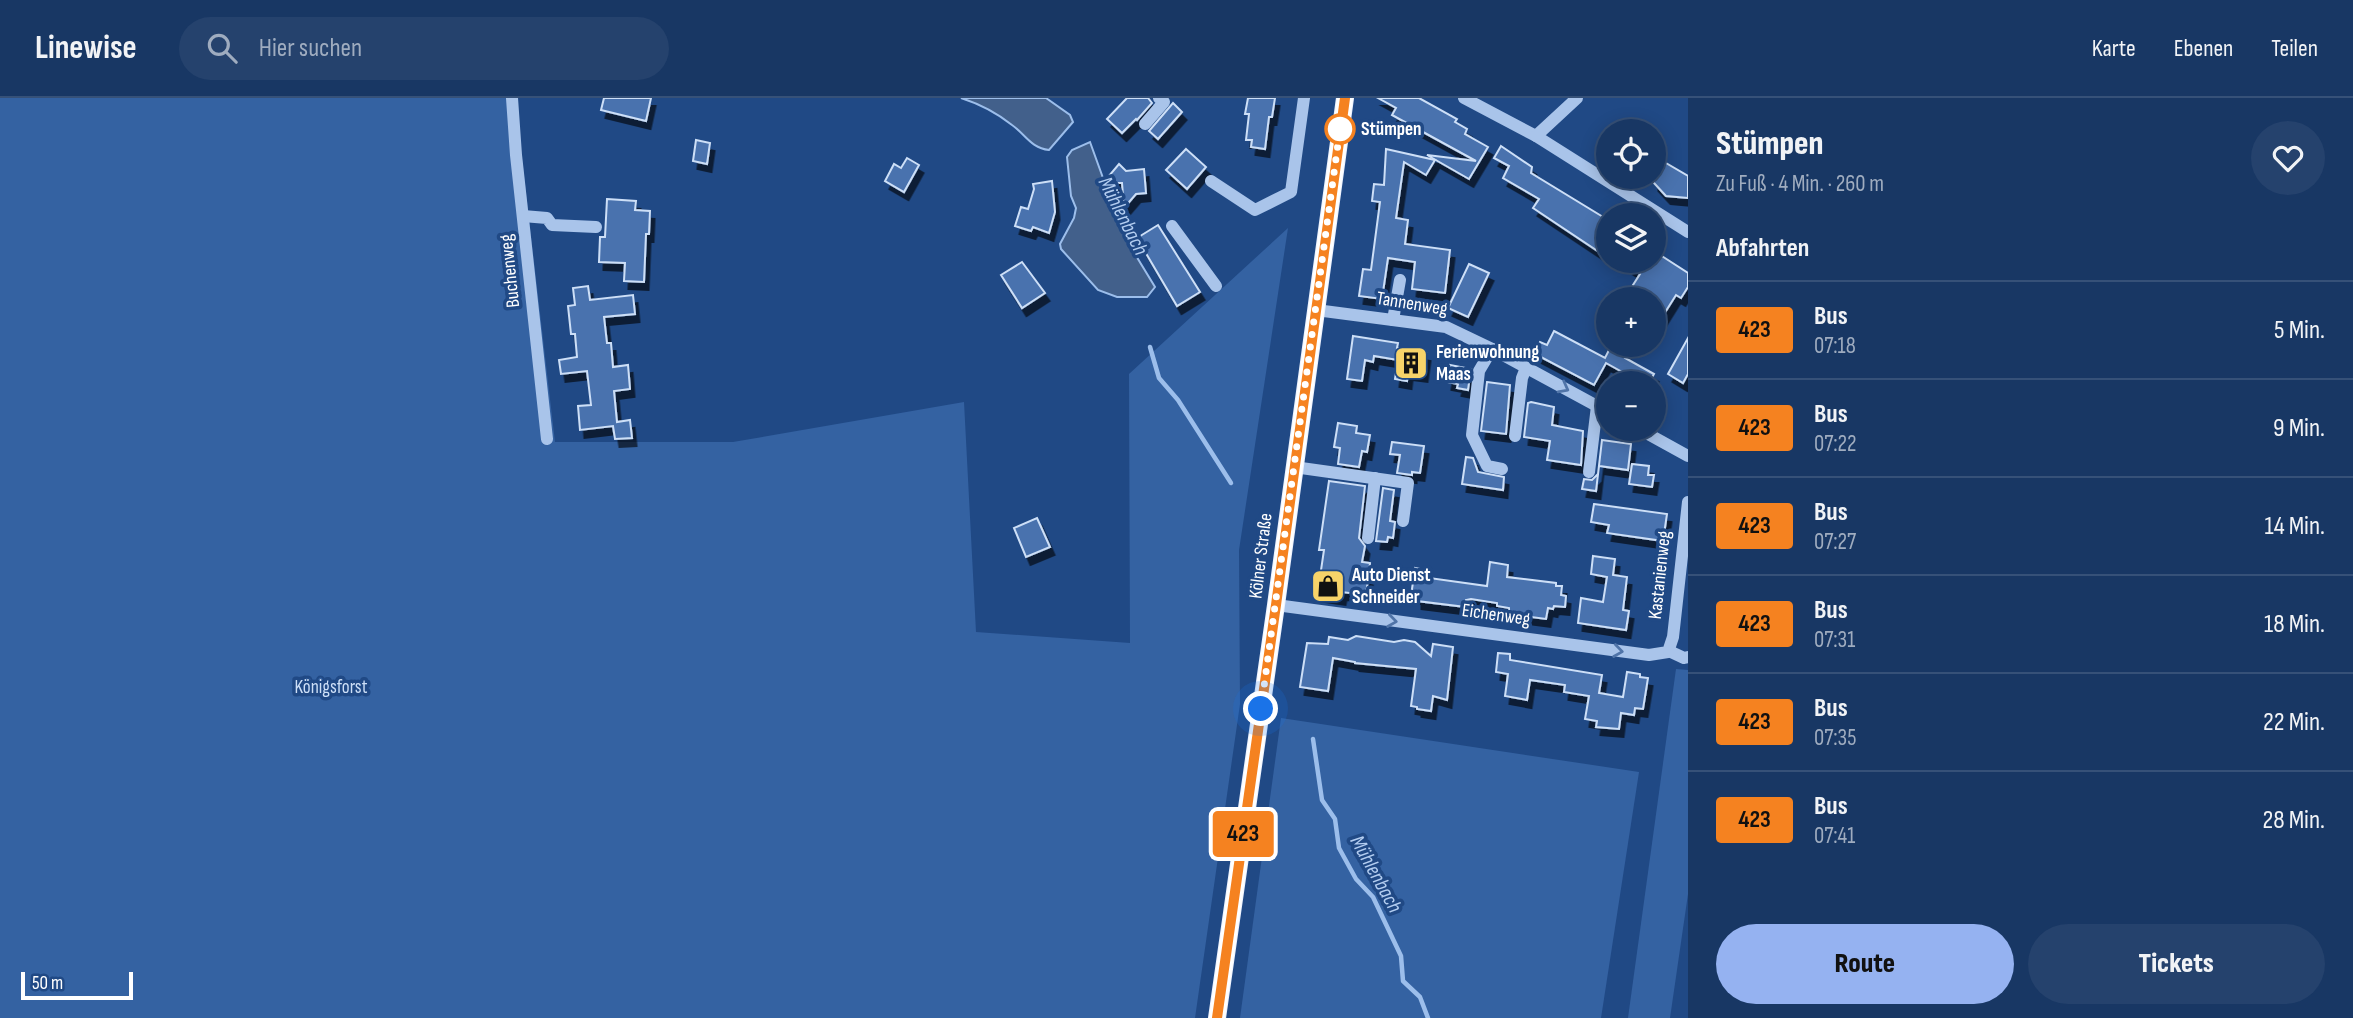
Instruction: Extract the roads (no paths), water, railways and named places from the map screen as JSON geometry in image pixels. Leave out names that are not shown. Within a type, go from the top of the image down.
[{"type":"main road","name":"Kölner Straße","points":[[1217,1018],[1345,98]]},
{"type":"street","name":"Buchenweg","points":[[512,98],[547,439]]},
{"type":"street","points":[[1145,124],[1164,102],[1159,98]]},
{"type":"street","points":[[1211,181],[1255,210],[1291,192],[1304,98]]},
{"type":"street","points":[[1464,98],[1536,136],[1688,232]]},
{"type":"street","points":[[1536,136],[1577,98]]},
{"type":"street","points":[[523,216],[547,218],[552,225],[596,227]]},
{"type":"street","points":[[1172,226],[1216,286]]},
{"type":"street","points":[[1393,320],[1400,280]]},
{"type":"street","name":"Tannenweg","points":[[1316,310],[1446,327],[1596,406]]},
{"type":"street","points":[[1492,349],[1479,371],[1472,435],[1487,466],[1502,469]]},
{"type":"street","points":[[1515,436],[1522,378],[1526,368]]},
{"type":"street","points":[[1589,472],[1596,438]]},
{"type":"street","points":[[1661,441],[1688,456]]},
{"type":"street","points":[[1294,463],[1389,472]]},
{"type":"street","points":[[1294,463],[1408,483],[1403,521]]},
{"type":"street","points":[[1368,538],[1376,478]]},
{"type":"street","name":"Kastanienweg","points":[[1669,652],[1687,511]]},
{"type":"street","name":"Eichenweg","points":[[1276,605],[1649,656],[1669,652]]},
{"type":"street","points":[[1669,652],[1688,657]]},
{"type":"waterway","name":"Mühlenbach","points":[[1150,347],[1159,378],[1178,400],[1231,483]]},
{"type":"waterway","name":"Mühlenbach","points":[[1313,739],[1322,800],[1335,819],[1339,848],[1356,879],[1373,897],[1401,956],[1403,981],[1420,997],[1428,1018]]},
{"type":"place","name":"Stümpen","points":[[1340,129]]},
{"type":"place","name":"Ferienwohnung Maas","points":[[1411,363]]},
{"type":"place","name":"Auto Dienst Schneider","points":[[1328,586]]},
{"type":"park label","name":"Königsforst","points":[[331,687]]}]
